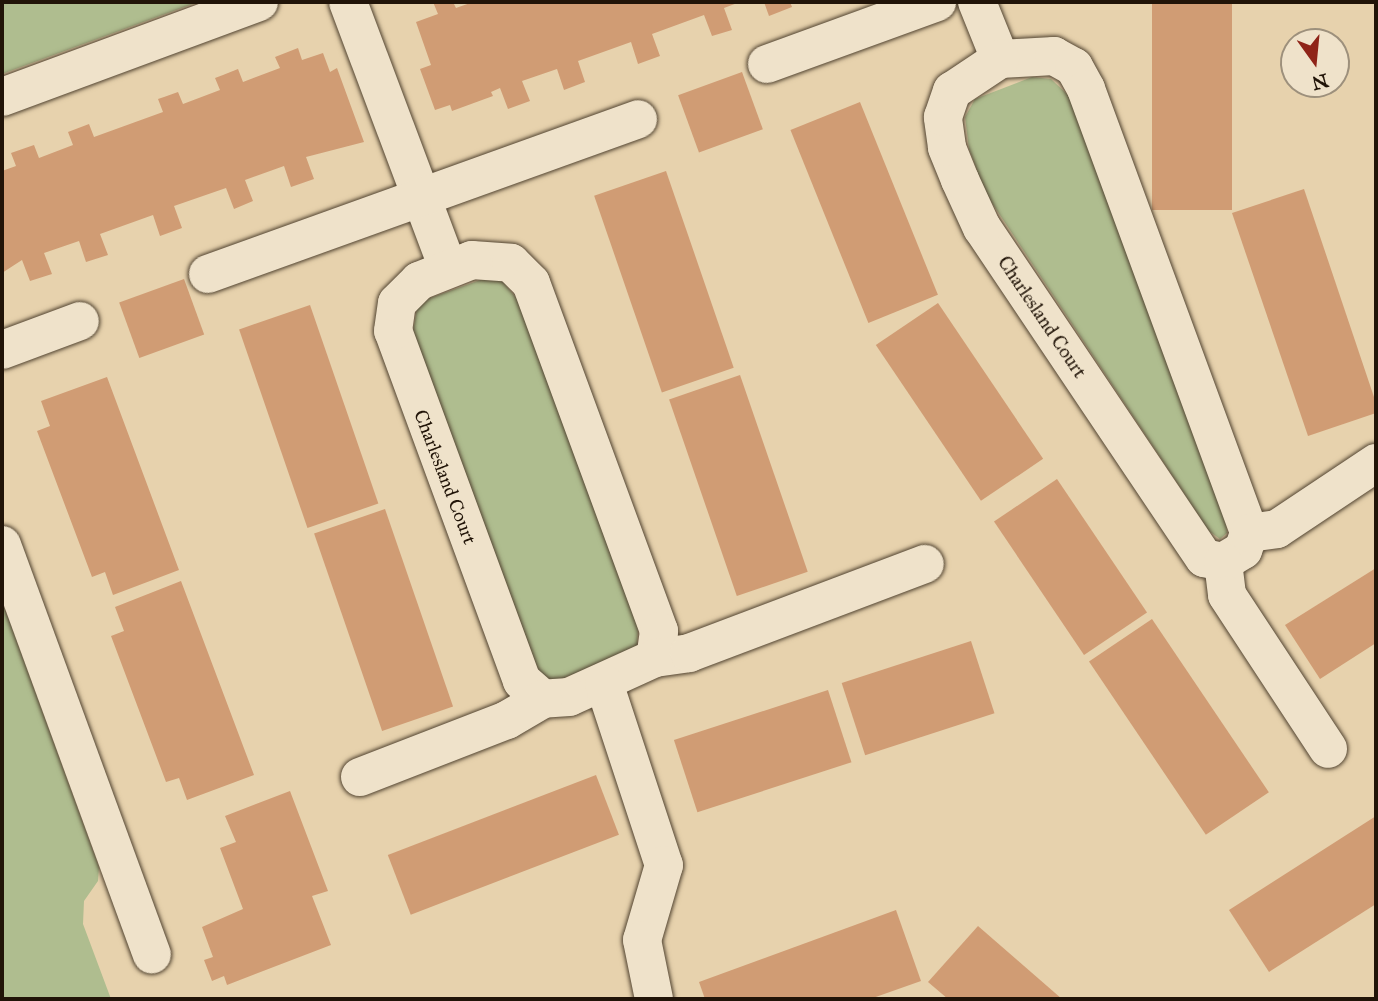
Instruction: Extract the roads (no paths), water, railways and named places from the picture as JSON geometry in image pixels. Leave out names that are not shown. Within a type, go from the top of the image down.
[{"type":"street","points":[[2,97],[259,2]]},
{"type":"street","points":[[348,2],[447,266]]},
{"type":"street","points":[[767,64],[937,2]]},
{"type":"street","points":[[977,2],[1000,59],[1054,56],[1074,67],[1086,89],[1249,533],[1242,550],[1223,562],[1227,595],[1328,749]]},
{"type":"street","name":"Charlesland Court","points":[[1000,59],[952,91],[943,117],[947,147],[960,180],[982,228],[1204,558],[1223,562]]},
{"type":"street","points":[[208,274],[638,119]]},
{"type":"street","name":"Charlesland Court","points":[[543,699],[522,681],[393,331],[397,303],[419,281],[447,266],[472,260],[511,263],[531,283],[659,631],[655,658]]},
{"type":"street","points":[[2,349],[80,321]]},
{"type":"street","points":[[1249,533],[1277,529],[1376,463]]},
{"type":"street","points":[[2,545],[152,954]]},
{"type":"street","points":[[360,776],[507,720],[543,699],[569,697],[655,658],[689,653],[925,564]]},
{"type":"street","points":[[604,683],[664,865],[642,940],[654,999]]}]
